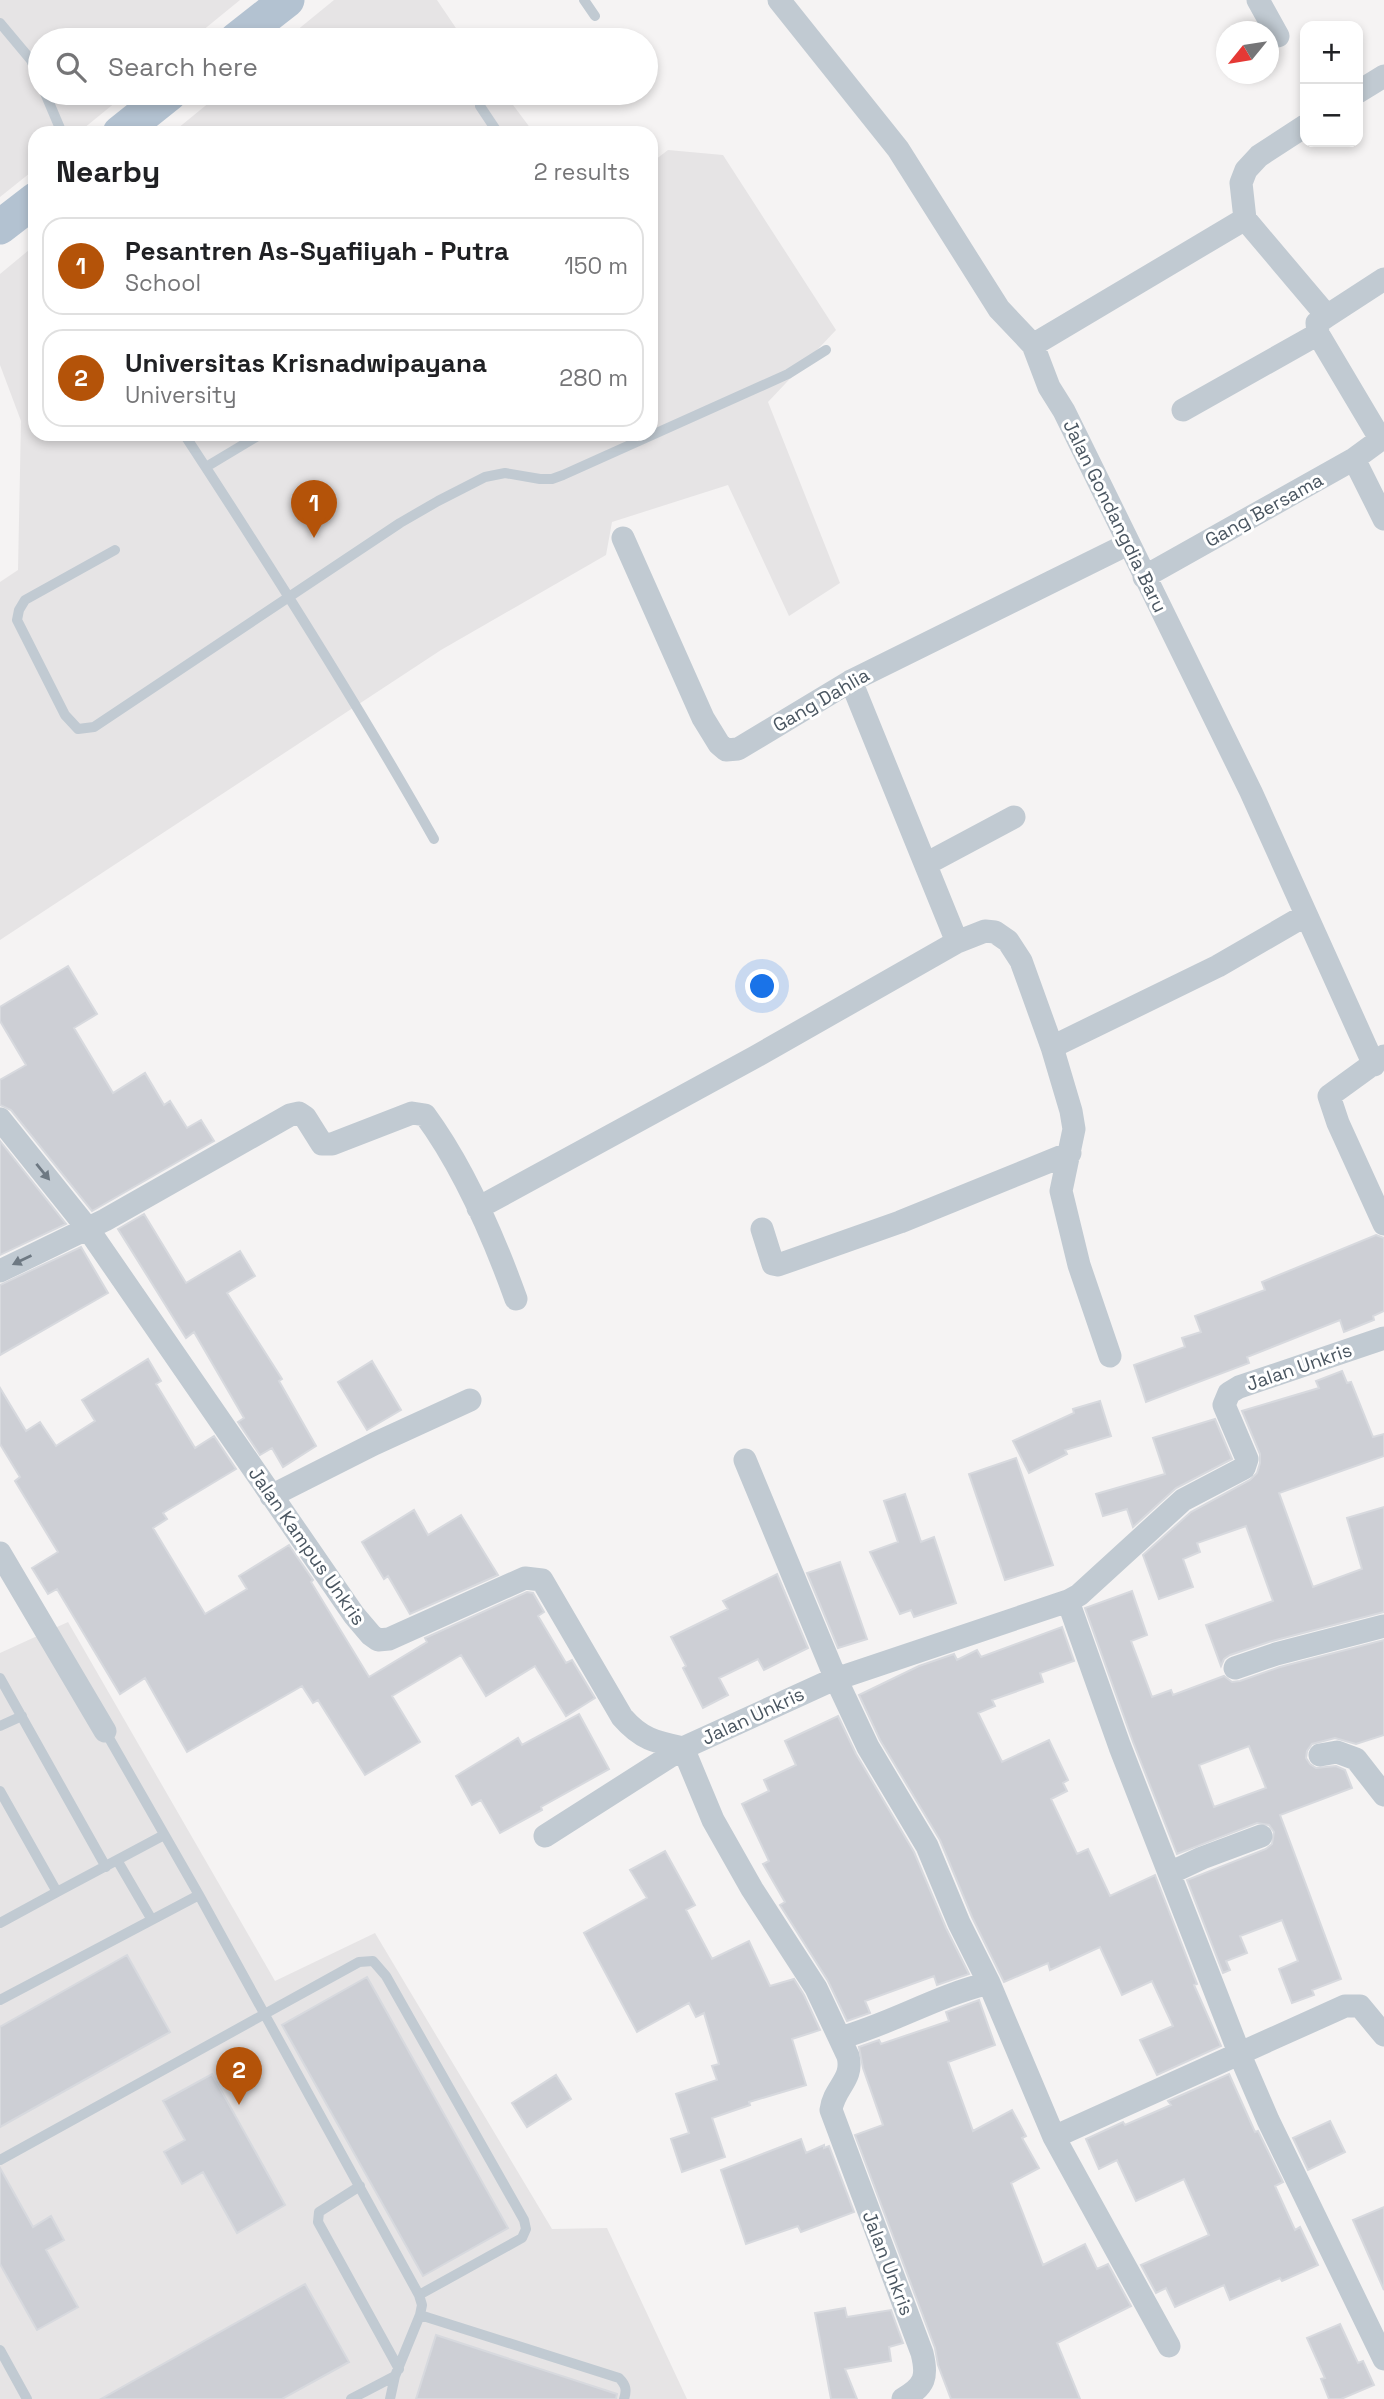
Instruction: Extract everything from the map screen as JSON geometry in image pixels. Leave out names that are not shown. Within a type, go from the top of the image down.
[{"type":"main road","points":[[251,28],[287,0]]},
{"type":"main road","points":[[129,126],[155,105]]},
{"type":"main road","points":[[0,227],[28,205]]},
{"type":"street","name":"Jalan Gondangdia Baru","points":[[779,0],[898,149],[999,309],[1032,345],[1049,387],[1064,411],[1251,792],[1306,915],[1379,1060]]},
{"type":"street","points":[[1258,0],[1270,21]]},
{"type":"street","points":[[1363,89],[1384,76]]},
{"type":"street","points":[[1300,129],[1259,156],[1246,170],[1241,183],[1245,219],[1323,325],[1382,438]]},
{"type":"street","points":[[1032,345],[1245,219]]},
{"type":"street","points":[[1183,410],[1323,325],[1384,279]]},
{"type":"street","name":"Gang Bersama","points":[[1144,577],[1354,458],[1382,438]]},
{"type":"street","points":[[1354,458],[1384,519]]},
{"type":"street","name":"Gang Dahlia","points":[[623,538],[703,718],[719,744],[726,750],[738,749],[851,681],[1128,544]]},
{"type":"street","points":[[851,681],[957,942]]},
{"type":"street","points":[[926,864],[1014,817]]},
{"type":"street","points":[[1052,1047],[1218,966],[1306,915]]},
{"type":"street","points":[[478,1208],[745,1063],[957,942],[985,931],[995,932],[1008,941],[1021,961],[1052,1047],[1071,1111],[1074,1129],[1061,1191],[1079,1265],[1110,1356]]},
{"type":"street","points":[[1379,1060],[1329,1096],[1338,1123],[1384,1224]]},
{"type":"street","points":[[0,1270],[88,1229],[290,1115],[299,1113],[305,1117],[322,1144],[332,1144],[412,1113],[425,1115],[435,1129],[498,1248],[516,1299]]},
{"type":"street","name":"Jalan Kampus Unkris","points":[[0,1119],[88,1229],[271,1496],[354,1615],[371,1635],[378,1640],[389,1639],[525,1577],[542,1580],[622,1717],[635,1732],[654,1741],[683,1748]]},
{"type":"street","points":[[762,1229],[770,1258],[773,1264],[778,1265],[900,1222],[1070,1153]]},
{"type":"street","name":"Jalan Unkris","points":[[903,2399],[920,2385],[927,2371],[831,2110],[832,2100],[849,2076],[851,2066],[816,1988],[752,1889],[713,1820],[683,1748],[836,1679],[1079,1595],[1183,1500],[1244,1468],[1247,1459],[1224,1405],[1229,1393],[1239,1387],[1384,1338]]},
{"type":"street","points":[[271,1496],[470,1400]]},
{"type":"street","points":[[745,1460],[836,1679],[868,1747],[927,1846],[1054,2137],[1169,2346]]},
{"type":"street","points":[[0,1553],[105,1731]]},
{"type":"street","points":[[1068,1601],[1120,1747],[1240,2055],[1268,2119],[1381,2343]]},
{"type":"street","points":[[1235,1668],[1384,1626]]},
{"type":"street","points":[[545,1836],[683,1748]]},
{"type":"street","points":[[1320,1755],[1337,1752],[1356,1759],[1384,1795]]},
{"type":"street","points":[[1170,1873],[1261,1836]]},
{"type":"street","points":[[840,2038],[874,2029],[958,1991],[989,1983]]},
{"type":"street","points":[[1054,2137],[1345,2007],[1360,2007],[1384,2035]]},
{"type":"lane","points":[[584,0],[595,16]]},
{"type":"lane","points":[[0,23],[28,56]]},
{"type":"lane","points":[[50,105],[59,126]]},
{"type":"lane","points":[[480,106],[493,126]]},
{"type":"lane","points":[[658,432],[788,374],[826,350]]},
{"type":"lane","points":[[189,441],[289,597],[434,839]]},
{"type":"lane","points":[[206,467],[249,441]]},
{"type":"lane","points":[[116,550],[25,600],[19,610],[17,620],[65,715],[78,729],[94,727],[400,523],[485,477],[505,473],[552,479],[639,441]]},
{"type":"lane","points":[[0,1678],[106,1867]]},
{"type":"lane","points":[[0,1726],[22,1716]]},
{"type":"lane","points":[[105,1731],[199,1895],[419,2295],[422,2305],[420,2315],[397,2372],[390,2399]]},
{"type":"lane","points":[[0,1791],[57,1892]]},
{"type":"lane","points":[[0,1923],[164,1835]]},
{"type":"lane","points":[[117,1860],[152,1920]]},
{"type":"lane","points":[[0,2000],[199,1895]]},
{"type":"lane","points":[[0,2160],[359,1962],[373,1961],[386,1976],[524,2220],[526,2229],[522,2238],[419,2295]]},
{"type":"lane","points":[[360,2186],[319,2212],[318,2222],[397,2372]]},
{"type":"lane","points":[[420,2315],[620,2378],[627,2391],[625,2399]]},
{"type":"lane","points":[[0,2350],[27,2399]]},
{"type":"lane","points":[[351,2399],[397,2372]]},
{"type":"shaded area","points":[[0,0],[240,0],[206,28],[28,28],[28,105],[112,105],[87,126],[28,126],[28,175],[0,197]]},
{"type":"shaded area","points":[[334,0],[437,0],[456,28],[300,28]]},
{"type":"shaded area","points":[[206,105],[513,105],[529,126],[181,126]]},
{"type":"shaded area","points":[[668,150],[723,155],[836,330],[768,402],[840,583],[789,616],[728,485],[612,522],[606,555],[441,650],[0,940],[0,582],[18,570],[21,421],[0,365],[0,274],[28,251],[28,441],[658,441],[658,158]]},
{"type":"shaded area","points":[[68,1622],[275,1981],[375,1933],[552,2229],[607,2228],[687,2399],[0,2399],[0,1653]]},
{"type":"building","points":[[68,966],[97,1014],[74,1028],[113,1093],[145,1073],[164,1105],[170,1101],[187,1128],[201,1120],[214,1141],[92,1211],[11,1110],[0,1105],[0,1080],[26,1065],[0,1021],[0,1007]]},
{"type":"building","points":[[0,1141],[66,1224],[0,1255]]},
{"type":"building","points":[[144,1214],[186,1283],[240,1251],[255,1276],[227,1293],[282,1379],[279,1381],[316,1446],[283,1467],[272,1448],[260,1455],[238,1422],[244,1418],[194,1332],[186,1338],[118,1229]]},
{"type":"building","points":[[1376,1235],[1384,1238],[1384,1311],[1373,1316],[1374,1320],[1344,1332],[1340,1320],[1247,1357],[1249,1363],[1146,1402],[1134,1365],[1185,1347],[1182,1338],[1201,1332],[1195,1316],[1265,1290],[1262,1282]]},
{"type":"building","points":[[81,1247],[108,1293],[0,1355],[0,1285]]},
{"type":"building","points":[[148,1359],[161,1381],[156,1384],[195,1448],[214,1436],[236,1469],[163,1513],[167,1519],[153,1528],[205,1614],[247,1589],[239,1576],[289,1545],[313,1580],[311,1582],[369,1677],[427,1642],[425,1638],[527,1592],[533,1593],[544,1612],[538,1616],[566,1663],[572,1660],[595,1698],[566,1716],[535,1666],[486,1696],[461,1655],[392,1696],[420,1742],[365,1775],[318,1700],[313,1703],[302,1686],[187,1752],[145,1678],[120,1694],[57,1589],[48,1594],[32,1568],[58,1552],[15,1481],[20,1477],[0,1444],[0,1388],[26,1431],[40,1422],[56,1446],[95,1421],[82,1400]]},
{"type":"building","points":[[372,1361],[401,1410],[367,1430],[338,1382]]},
{"type":"building","points":[[1342,1371],[1347,1383],[1351,1382],[1373,1437],[1384,1434],[1384,1456],[1279,1493],[1313,1587],[1362,1569],[1347,1518],[1384,1507],[1384,1612],[1272,1641],[1230,1655],[1224,1659],[1221,1666],[1206,1625],[1273,1601],[1246,1526],[1197,1543],[1200,1552],[1183,1559],[1193,1587],[1159,1599],[1143,1555],[1191,1512],[1250,1480],[1257,1473],[1260,1454],[1242,1411],[1319,1388],[1316,1381]]},
{"type":"building","points":[[1100,1401],[1111,1436],[1065,1450],[1067,1454],[1029,1473],[1013,1441],[1074,1413],[1073,1409]]},
{"type":"building","points":[[1215,1419],[1232,1459],[1176,1488],[1133,1527],[1127,1509],[1103,1516],[1096,1494],[1165,1474],[1153,1438]]},
{"type":"building","points":[[1016,1458],[1053,1565],[1005,1580],[969,1474]]},
{"type":"building","points":[[905,1494],[921,1542],[934,1537],[956,1603],[914,1617],[911,1610],[900,1614],[870,1552],[898,1542],[884,1501]]},
{"type":"building","points":[[414,1510],[428,1535],[461,1515],[498,1575],[410,1614],[388,1576],[384,1579],[362,1542]]},
{"type":"building","points":[[840,1562],[867,1639],[838,1648],[807,1573]]},
{"type":"building","points":[[777,1574],[808,1648],[764,1670],[758,1659],[719,1678],[728,1695],[703,1708],[671,1637],[728,1609],[723,1601]]},
{"type":"building","points":[[1132,1591],[1147,1635],[1131,1641],[1152,1697],[1171,1690],[1173,1695],[1224,1676],[1232,1682],[1240,1681],[1280,1667],[1384,1640],[1384,1735],[1356,1744],[1335,1738],[1312,1744],[1306,1758],[1310,1764],[1316,1768],[1336,1766],[1345,1770],[1352,1788],[1280,1815],[1341,1979],[1312,1990],[1314,1995],[1292,2003],[1279,1969],[1298,1961],[1282,1920],[1240,1936],[1247,1953],[1226,1961],[1230,1970],[1223,1973],[1187,1880],[1266,1849],[1272,1844],[1274,1832],[1269,1825],[1257,1823],[1177,1854],[1085,1608]],"holes":[[[1249,1746],[1266,1788],[1214,1807],[1199,1765]]]},
{"type":"building","points":[[1062,1627],[1074,1661],[1040,1673],[1043,1682],[992,1700],[995,1706],[978,1713],[1002,1762],[1049,1740],[1068,1780],[1063,1783],[1067,1791],[1051,1799],[1077,1854],[1088,1849],[1110,1896],[1155,1875],[1197,1984],[1194,1985],[1221,2046],[1157,2075],[1140,2040],[1173,2026],[1152,1981],[1122,1995],[1100,1947],[1050,1970],[1048,1963],[1004,1982],[972,1917],[940,1840],[880,1740],[859,1695],[919,1666],[954,1654],[957,1660],[977,1650],[981,1657]]},
{"type":"building","points":[[579,1714],[609,1769],[500,1833],[481,1800],[472,1805],[456,1776],[518,1738],[522,1745]]},
{"type":"building","points":[[838,1716],[856,1754],[914,1852],[969,1974],[937,1985],[934,1976],[865,2001],[870,2013],[847,2021],[828,1981],[780,1905],[785,1902],[763,1864],[769,1861],[742,1804],[769,1791],[764,1780],[796,1765],[785,1741]]},
{"type":"building","points":[[665,1851],[695,1905],[686,1910],[712,1959],[749,1941],[770,1986],[794,1979],[820,2030],[792,2039],[806,2085],[749,2102],[750,2105],[712,2118],[725,2157],[682,2172],[671,2139],[689,2133],[676,2094],[717,2080],[712,2066],[719,2064],[704,2013],[696,2017],[689,2003],[637,2032],[584,1933],[647,1898],[630,1870]]},
{"type":"building","points":[[127,1955],[170,2032],[0,2127],[0,2027]]},
{"type":"building","points":[[367,1977],[508,2228],[423,2276],[282,2025]]},
{"type":"building","points":[[979,2000],[995,2045],[948,2062],[973,2131],[1012,2110],[1026,2136],[1022,2138],[1039,2168],[1011,2183],[1043,2265],[1085,2244],[1097,2269],[1108,2264],[1131,2306],[1057,2343],[1080,2399],[951,2399],[938,2365],[935,2348],[855,2135],[883,2125],[863,2068],[859,2047],[879,2040],[881,2044],[949,2021],[946,2012]]},
{"type":"building","points":[[212,2074],[285,2205],[237,2233],[203,2172],[182,2184],[164,2152],[185,2140],[163,2101]]},
{"type":"building","points":[[1229,2074],[1255,2132],[1258,2131],[1283,2182],[1275,2186],[1295,2230],[1300,2227],[1318,2265],[1230,2300],[1224,2285],[1175,2307],[1166,2288],[1156,2293],[1141,2265],[1209,2235],[1184,2179],[1136,2201],[1117,2160],[1099,2169],[1086,2139],[1171,2105],[1168,2101]]},
{"type":"building","points":[[556,2075],[571,2099],[527,2127],[512,2103]]},
{"type":"building","points":[[1330,2121],[1345,2152],[1308,2170],[1293,2138]]},
{"type":"building","points":[[801,2139],[806,2153],[824,2145],[824,2148],[829,2146],[854,2212],[801,2232],[798,2226],[746,2244],[721,2170]]},
{"type":"building","points":[[0,2168],[33,2227],[51,2216],[64,2240],[46,2250],[78,2307],[37,2330],[0,2264]]},
{"type":"building","points":[[1384,2207],[1384,2290],[1353,2220]]},
{"type":"building","points":[[305,2284],[349,2362],[282,2399],[101,2399]]},
{"type":"building","points":[[845,2308],[847,2317],[891,2310],[903,2343],[889,2347],[891,2361],[845,2369],[857,2399],[831,2399],[815,2313]]},
{"type":"building","points":[[1340,2324],[1358,2363],[1363,2361],[1374,2385],[1341,2399],[1329,2399],[1321,2379],[1325,2378],[1307,2338]]},
{"type":"building","points":[[436,2335],[617,2394],[616,2399],[416,2399]]},
{"type":"place","name":"Pesantren As-Syafiiyah - Putra","points":[[314,538]]},
{"type":"place","name":"Universitas Krisnadwipayana","points":[[239,2105]]}]
